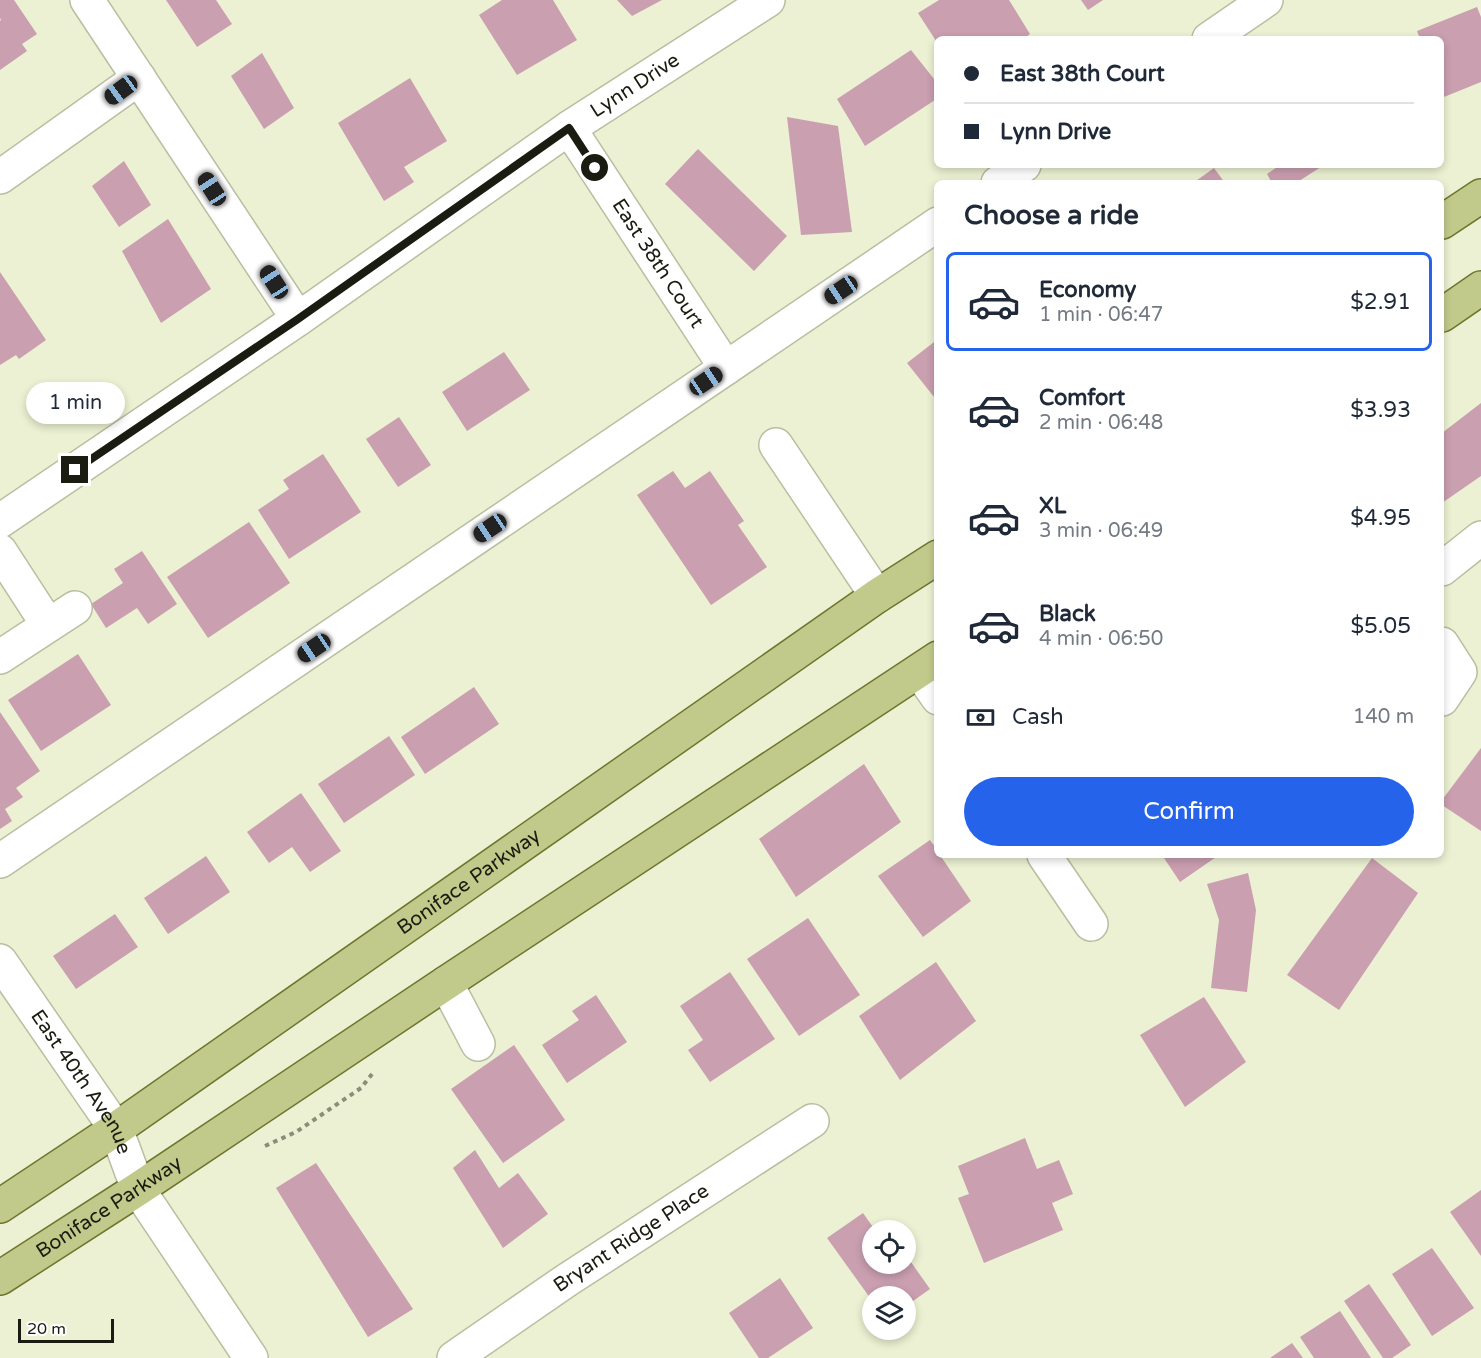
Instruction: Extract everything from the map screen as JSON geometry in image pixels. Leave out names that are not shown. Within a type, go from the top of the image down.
[{"type":"main road","points":[[1444,221],[1481,196]]},
{"type":"main road","points":[[1444,314],[1481,288]]},
{"type":"main road","name":"Boniface Parkway","points":[[0,1206],[116,1129],[877,596],[934,559]]},
{"type":"main road","name":"Boniface Parkway","points":[[0,1278],[138,1189],[928,664]]},
{"type":"street","points":[[87,0],[298,319]]},
{"type":"street","name":"Lynn Drive","points":[[0,521],[298,319],[569,128],[768,0]]},
{"type":"street","points":[[1213,36],[1266,0]]},
{"type":"street","points":[[0,177],[139,78]]},
{"type":"street","name":"East 38th Court","points":[[569,128],[726,368]]},
{"type":"street","points":[[1002,180],[1020,168]]},
{"type":"street","points":[[0,861],[934,227]]},
{"type":"street","points":[[776,445],[877,596]]},
{"type":"street","points":[[1444,567],[1481,538]]},
{"type":"street","points":[[0,550],[48,625]]},
{"type":"street","points":[[0,657],[75,608]]},
{"type":"street","points":[[1444,647],[1460,672],[1444,696]]},
{"type":"street","points":[[928,664],[934,684]]},
{"type":"street","points":[[1046,858],[1091,924]]},
{"type":"street","name":"East 40th Avenue","points":[[0,961],[116,1129],[138,1189],[250,1358]]},
{"type":"street","points":[[446,983],[478,1044]]},
{"type":"street","name":"Bryant Ridge Place","points":[[454,1358],[567,1280],[812,1121]]},
{"type":"building","points":[[0,0],[14,0],[37,34],[22,44],[27,51],[0,70],[1,20]]},
{"type":"building","points":[[166,0],[216,0],[232,24],[197,47]]},
{"type":"building","points":[[502,0],[553,0],[577,40],[517,75],[479,15]]},
{"type":"building","points":[[617,0],[662,0],[632,16]]},
{"type":"building","points":[[939,0],[1009,0],[1030,34],[1027,36],[934,38],[918,13]]},
{"type":"building","points":[[1081,0],[1103,0],[1088,10]]},
{"type":"building","points":[[1477,7],[1481,17],[1481,82],[1444,97],[1444,36],[1419,36],[1417,31]]},
{"type":"building","points":[[911,50],[934,79],[934,101],[865,146],[837,99]]},
{"type":"building","points":[[262,53],[294,108],[264,129],[231,76]]},
{"type":"building","points":[[410,78],[447,141],[404,167],[414,182],[384,201],[338,123]]},
{"type":"building","points":[[787,117],[838,126],[852,232],[801,235]]},
{"type":"building","points":[[698,149],[787,236],[754,271],[665,184]]},
{"type":"building","points":[[124,161],[151,205],[119,227],[92,186]]},
{"type":"building","points":[[1214,168],[1223,180],[1197,180]]},
{"type":"building","points":[[1276,168],[1319,168],[1301,180],[1270,180],[1267,174]]},
{"type":"building","points":[[168,219],[211,289],[161,323],[122,251]]},
{"type":"building","points":[[0,272],[46,340],[19,359],[16,355],[0,365]]},
{"type":"building","points":[[934,342],[934,397],[907,363]]},
{"type":"building","points":[[504,352],[530,390],[467,431],[442,392]]},
{"type":"building","points":[[1481,403],[1481,476],[1444,502],[1444,431]]},
{"type":"building","points":[[399,417],[431,465],[398,487],[366,439]]},
{"type":"building","points":[[323,454],[361,512],[289,559],[258,510],[289,489],[283,480]]},
{"type":"building","points":[[673,471],[685,488],[710,471],[744,521],[738,525],[767,567],[711,605],[637,495]]},
{"type":"building","points":[[249,522],[290,583],[208,638],[167,577]]},
{"type":"building","points":[[142,551],[177,604],[148,624],[137,608],[106,628],[91,604],[123,583],[114,569]]},
{"type":"building","points":[[78,654],[111,705],[41,751],[8,700]]},
{"type":"building","points":[[474,687],[499,724],[425,774],[401,737]]},
{"type":"building","points":[[0,712],[40,771],[16,788],[23,797],[5,809],[12,821],[0,829]]},
{"type":"building","points":[[389,736],[415,775],[344,823],[318,784]]},
{"type":"building","points":[[1481,748],[1481,831],[1444,806],[1444,797]]},
{"type":"building","points":[[864,764],[901,822],[796,897],[759,839]]},
{"type":"building","points":[[301,793],[341,851],[310,872],[292,847],[269,863],[247,832]]},
{"type":"building","points":[[930,840],[934,846],[934,858],[942,858],[971,901],[923,937],[878,876]]},
{"type":"building","points":[[206,856],[230,892],[168,934],[144,898]]},
{"type":"building","points":[[1164,858],[1215,858],[1180,882]]},
{"type":"building","points":[[1372,858],[1418,893],[1339,1010],[1287,975]]},
{"type":"building","points":[[1248,873],[1256,910],[1247,992],[1211,988],[1219,920],[1207,884]]},
{"type":"building","points":[[115,914],[138,947],[76,989],[53,956]]},
{"type":"building","points":[[808,918],[860,995],[799,1036],[747,959]]},
{"type":"building","points":[[936,962],[976,1021],[900,1080],[859,1016]]},
{"type":"building","points":[[730,972],[775,1039],[710,1082],[688,1050],[703,1040],[680,1006]]},
{"type":"building","points":[[596,995],[627,1042],[567,1083],[542,1045],[579,1020],[572,1011]]},
{"type":"building","points":[[1204,997],[1246,1062],[1185,1107],[1140,1035]]},
{"type":"building","points":[[514,1045],[565,1120],[503,1163],[451,1089]]},
{"type":"building","points":[[1025,1138],[1037,1169],[1059,1160],[1073,1194],[1052,1203],[1063,1230],[984,1263],[958,1198],[969,1194],[958,1166]]},
{"type":"building","points":[[475,1150],[499,1188],[518,1173],[548,1214],[503,1248],[453,1168]]},
{"type":"building","points":[[316,1163],[413,1309],[368,1337],[276,1188]]},
{"type":"building","points":[[1481,1190],[1481,1256],[1450,1212]]},
{"type":"building","points":[[863,1213],[868,1220],[862,1220],[862,1274],[916,1274],[916,1269],[930,1289],[916,1299],[916,1286],[862,1287],[827,1238]]},
{"type":"building","points":[[1432,1248],[1474,1308],[1432,1336],[1392,1274]]},
{"type":"building","points":[[780,1278],[813,1328],[768,1358],[759,1358],[729,1313]]},
{"type":"building","points":[[1369,1284],[1411,1345],[1392,1358],[1383,1358],[1344,1301]]},
{"type":"building","points":[[1340,1311],[1371,1358],[1314,1358],[1300,1337]]},
{"type":"building","points":[[1292,1343],[1303,1358],[1270,1358]]},
{"type":"route","points":[[75,470],[298,319],[569,128],[595,168]]}]
